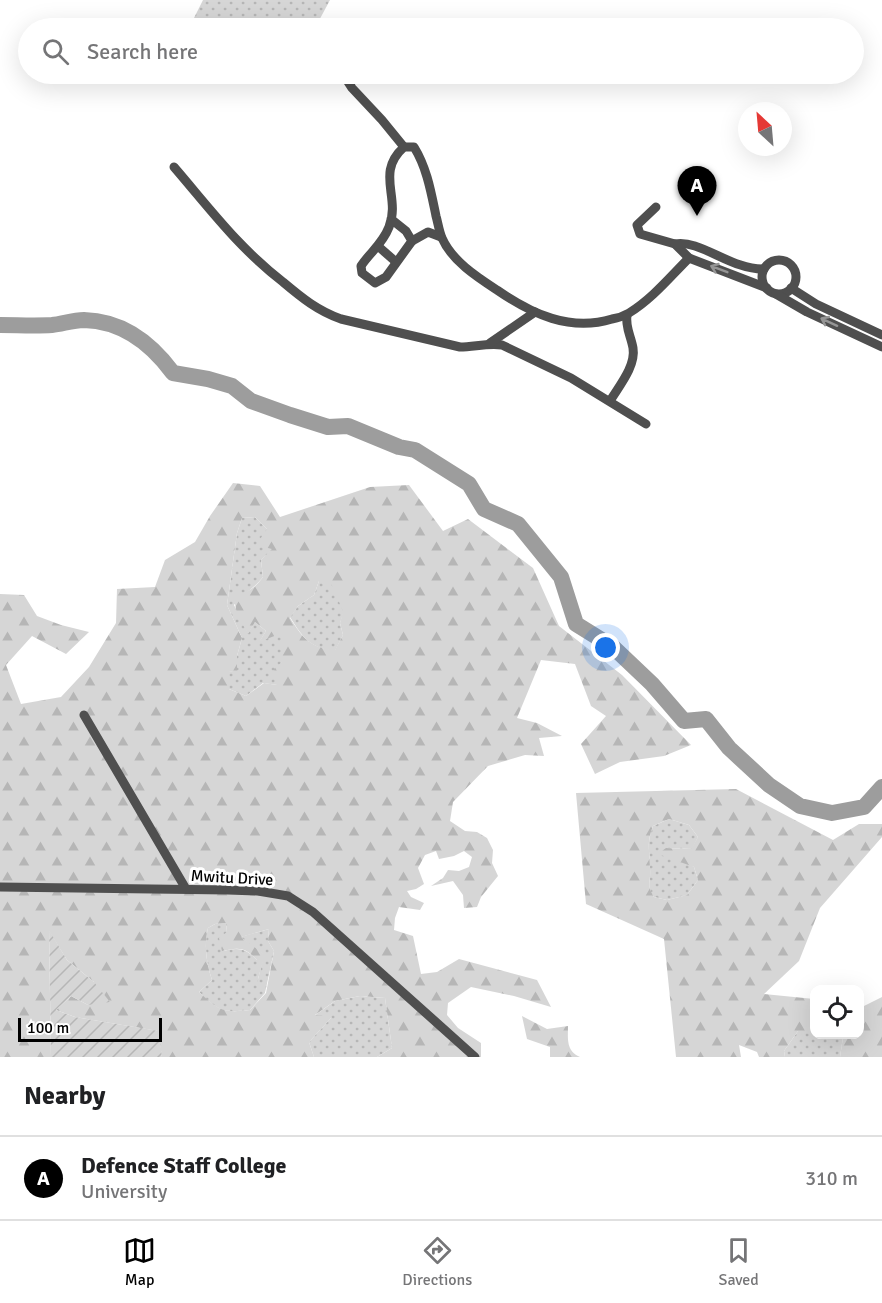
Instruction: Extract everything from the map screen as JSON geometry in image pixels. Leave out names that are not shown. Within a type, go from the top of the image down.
[{"type":"street","points":[[349,84],[404,147]]},
{"type":"street","points":[[441,237],[428,232],[412,241],[386,277],[375,283],[362,273],[361,266],[379,247],[390,226],[392,209],[390,164],[404,147],[414,147],[423,161],[441,237],[449,251],[476,276],[507,297],[560,322],[572,324],[603,322],[627,315],[645,301],[689,258]]},
{"type":"street","points":[[174,167],[230,235],[257,262],[323,312],[341,319],[460,347],[472,347],[490,343],[535,312]]},
{"type":"street","points":[[656,207],[636,225],[640,234],[675,244],[685,242],[735,264],[747,268],[764,269]]},
{"type":"street","points":[[391,219],[406,231],[412,241]]},
{"type":"street","points":[[675,244],[689,258],[766,288],[807,312],[882,347]]},
{"type":"street","points":[[379,247],[396,262]]},
{"type":"street","points":[[766,288],[762,281],[764,269],[774,261],[783,261],[790,265],[796,275],[795,282],[786,292],[776,294]]},
{"type":"street","points":[[791,288],[816,304],[882,335]]},
{"type":"street","points":[[610,401],[634,358],[625,323],[627,315]]},
{"type":"street","points":[[490,343],[513,350],[571,378],[646,424]]},
{"type":"street","points":[[84,715],[186,889]]},
{"type":"street","name":"Mwitu Drive","points":[[0,887],[258,891],[288,896],[313,912],[475,1057]]},
{"type":"green space","points":[[203,0],[330,0],[320,18],[194,18]]},
{"type":"green space","points":[[233,483],[260,486],[280,517],[370,487],[409,485],[443,531],[468,519],[533,568],[559,626],[622,675],[691,745],[664,756],[620,762],[595,774],[581,744],[606,716],[591,706],[575,664],[541,660],[517,718],[537,723],[562,736],[539,738],[544,756],[525,755],[488,766],[453,802],[450,821],[465,831],[477,832],[487,838],[493,850],[492,863],[498,876],[481,897],[477,907],[464,908],[463,895],[453,881],[431,886],[443,878],[448,870],[459,871],[469,867],[472,857],[464,851],[439,859],[436,851],[425,855],[418,868],[424,884],[407,891],[411,897],[424,903],[420,910],[399,907],[395,918],[394,930],[413,936],[421,974],[437,972],[459,959],[537,980],[551,1007],[471,987],[448,1003],[447,1015],[458,1028],[481,1043],[481,1057],[377,1057],[392,1048],[385,998],[360,996],[335,1001],[315,1015],[332,1017],[309,1042],[314,1057],[162,1057],[158,1031],[75,1017],[56,1010],[71,996],[88,1005],[94,982],[67,960],[49,931],[51,1057],[0,1057],[0,594],[24,595],[37,616],[89,632],[66,654],[32,636],[6,665],[21,704],[61,697],[89,667],[116,623],[117,589],[155,587],[165,560],[195,542]],"holes":[[[255,517],[267,529],[256,545],[272,549],[261,560],[263,577],[260,581],[247,592],[233,594],[237,614],[248,634],[255,622],[266,631],[259,642],[282,633],[282,662],[274,669],[277,685],[264,683],[246,696],[229,689],[229,672],[237,671],[237,656],[242,638],[227,605],[237,533],[242,518]],[[319,581],[330,581],[343,611],[340,623],[343,635],[335,650],[319,647],[308,641],[290,618],[298,606],[314,595]],[[226,923],[227,932],[219,938],[222,951],[241,949],[257,960],[257,982],[265,955],[241,937],[269,929],[268,941],[274,951],[266,993],[250,1010],[222,1009],[199,992],[212,980],[207,961],[206,941],[208,928],[215,924]]]},
{"type":"green space","points":[[255,517],[267,529],[273,549],[261,560],[263,577],[234,605],[248,633],[255,622],[266,631],[260,641],[282,632],[282,662],[277,685],[263,683],[246,696],[229,689],[229,672],[237,670],[237,656],[242,638],[227,605],[237,533],[242,518]]},
{"type":"green space","points":[[319,581],[331,581],[344,611],[340,623],[343,635],[335,651],[326,650],[308,641],[290,617],[298,606],[314,595]]},
{"type":"green space","points":[[736,789],[833,840],[859,824],[882,824],[882,837],[820,908],[799,961],[764,994],[810,999],[810,1031],[798,1031],[784,1051],[785,1057],[759,1057],[757,1052],[739,1045],[741,1057],[676,1057],[664,939],[586,904],[576,793]],"holes":[[[669,819],[689,825],[698,837],[691,849],[666,848],[658,854],[694,867],[698,880],[687,895],[667,900],[654,897],[649,883],[649,843],[653,826]]]},
{"type":"green space","points":[[669,819],[689,825],[698,837],[692,849],[666,848],[694,867],[698,880],[687,895],[667,900],[654,897],[650,889],[649,843],[653,826]]},
{"type":"green space","points":[[226,923],[227,932],[223,951],[241,950],[253,956],[257,960],[258,979],[264,955],[240,937],[269,929],[268,941],[274,951],[265,993],[250,1010],[227,1011],[211,1003],[199,992],[212,980],[206,954],[208,928],[215,924]]},
{"type":"green space","points":[[49,930],[67,960],[94,982],[110,1002],[88,1005],[71,996],[56,1010],[75,1017],[159,1031],[162,1057],[51,1057]]},
{"type":"green space","points":[[360,996],[385,998],[392,1048],[377,1057],[314,1057],[309,1042],[331,1018],[314,1016],[335,1001]]},
{"type":"green space","points":[[882,997],[882,1057],[840,1057],[843,1039],[864,1039],[864,1006]]},
{"type":"green space","points":[[522,1016],[547,1029],[568,1026],[570,1048],[580,1057],[550,1057],[550,1047],[527,1039]]},
{"type":"green space","points":[[798,1031],[810,1031],[810,1039],[843,1039],[840,1057],[785,1057],[784,1051]]},
{"type":"waterway","points":[[0,325],[52,325],[84,320],[111,324],[145,343],[173,373],[232,386],[251,401],[290,415],[328,427],[348,426],[399,447],[415,450],[469,484],[484,509],[518,524],[561,577],[576,624],[613,647],[652,684],[684,721],[706,719],[729,748],[769,785],[800,806],[832,813],[864,807],[882,787]]},
{"type":"place","name":"Defence Staff College","points":[[697,216]]}]
